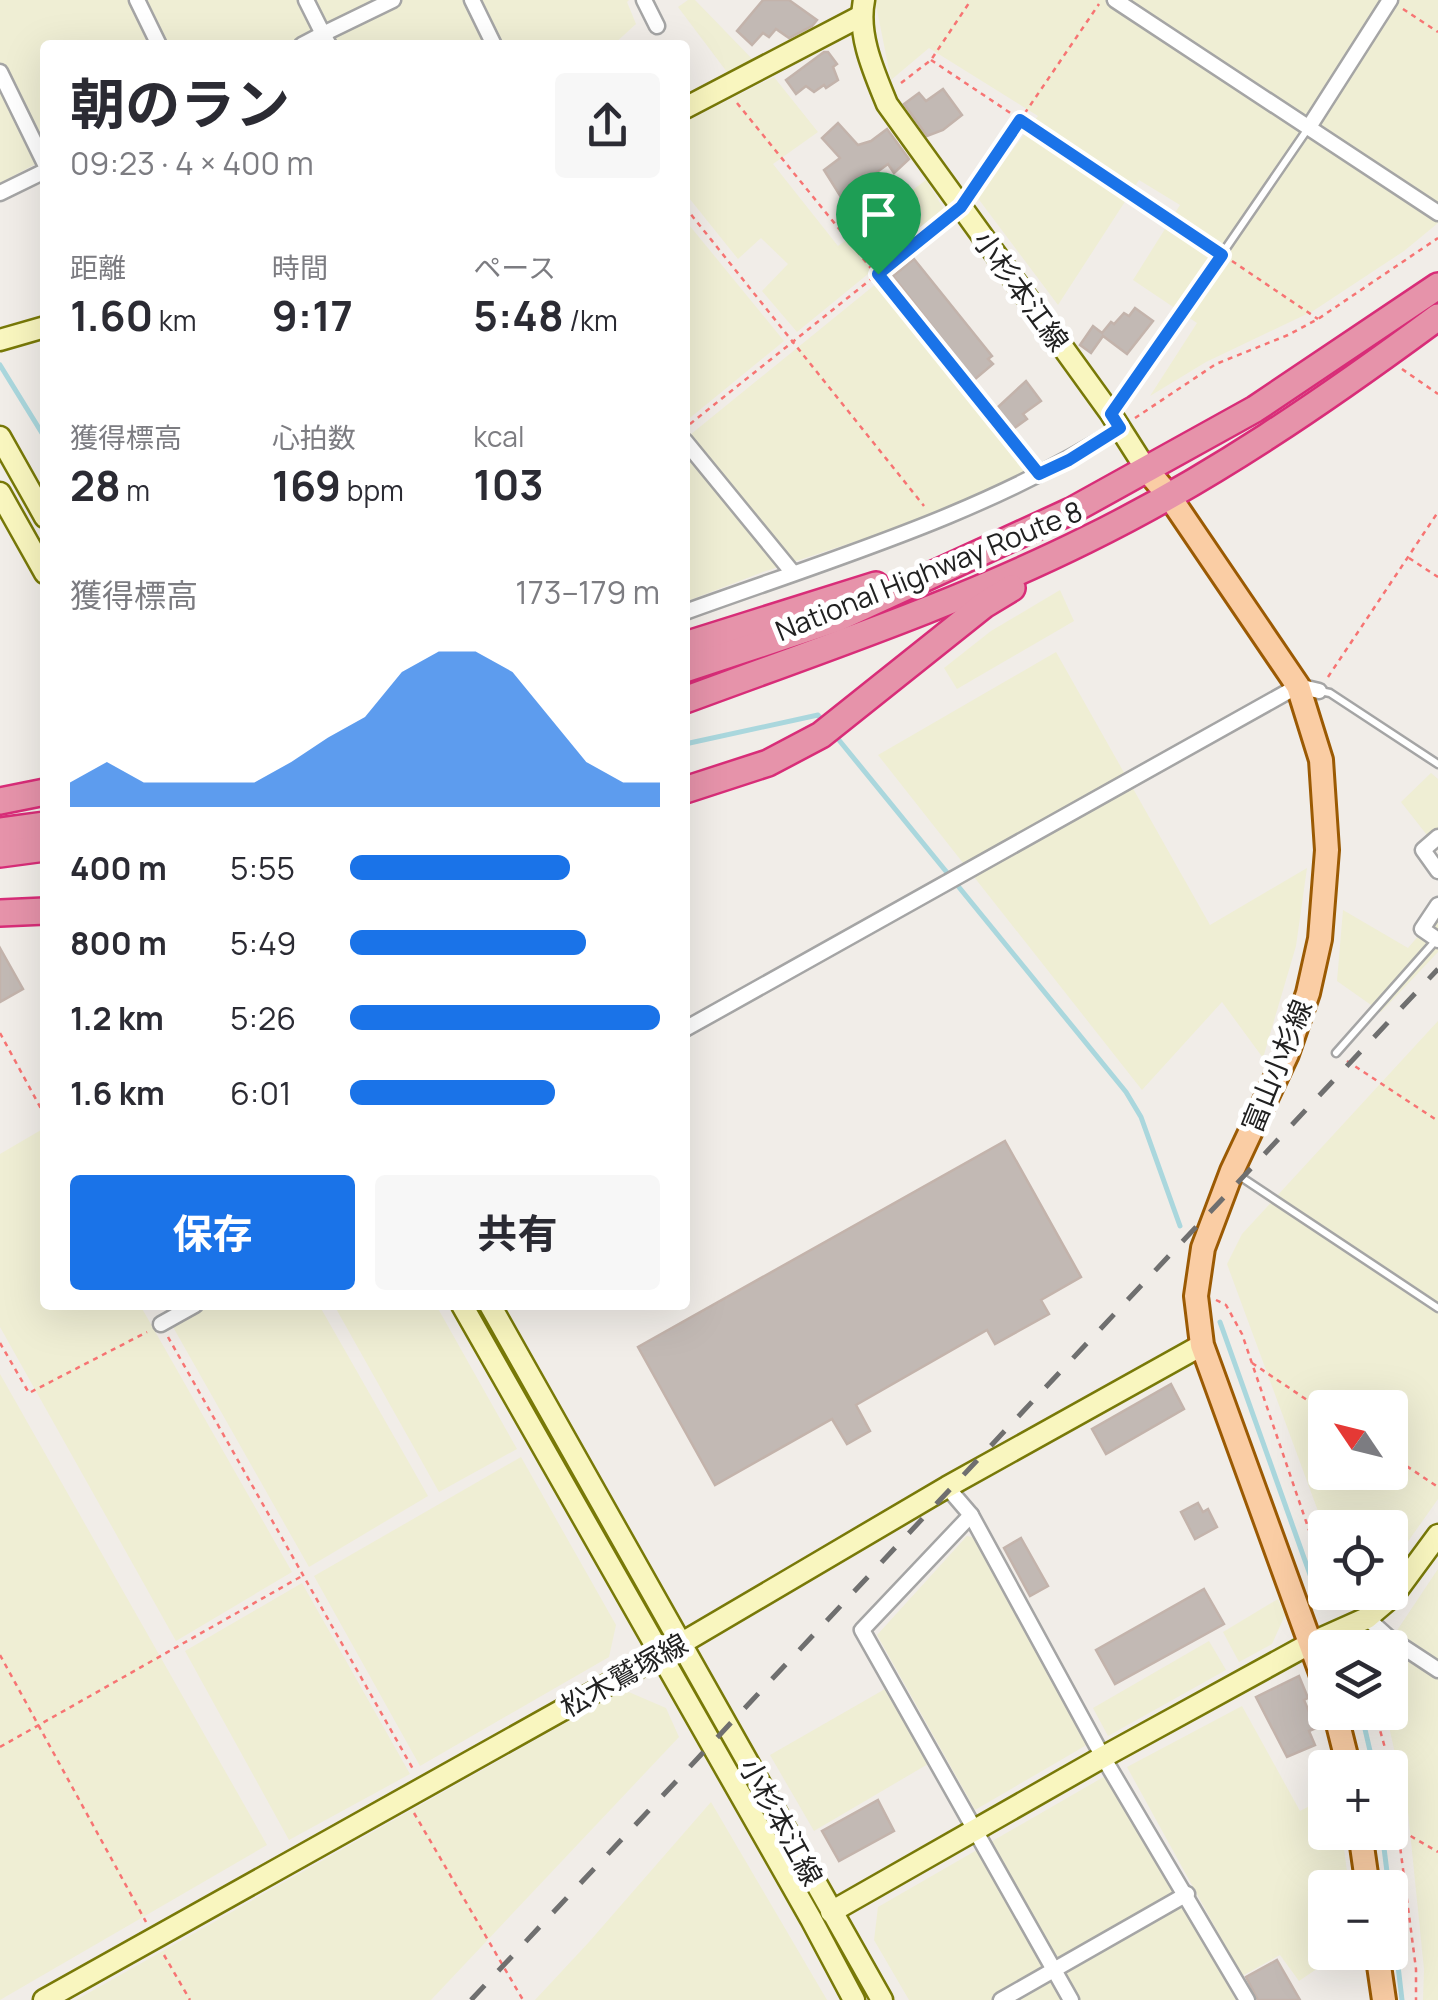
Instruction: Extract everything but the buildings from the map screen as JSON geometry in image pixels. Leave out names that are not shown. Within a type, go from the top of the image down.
[{"type":"highway","name":"National Highway Route 8","points":[[690,667],[836,618],[1071,511],[1255,409],[1438,286]]},
{"type":"highway","name":"National Highway Route 8","points":[[690,698],[935,607],[1088,540],[1169,496],[1332,395],[1438,317]]},
{"type":"highway","points":[[690,788],[768,763],[806,744],[984,605],[1088,540]]},
{"type":"highway","points":[[690,644],[1003,543]]},
{"type":"highway","points":[[0,801],[40,793]]},
{"type":"highway","points":[[0,831],[40,826]]},
{"type":"highway","points":[[0,854],[40,849]]},
{"type":"highway","points":[[0,913],[40,911]]},
{"type":"main road","points":[[690,105],[862,8]]},
{"type":"main road","name":"小杉本江線","points":[[862,8],[872,68],[884,96],[1146,470]]},
{"type":"main road","points":[[0,340],[40,328]]},
{"type":"main road","points":[[0,437],[40,508]]},
{"type":"main road","name":"富山小杉線","points":[[1146,470],[1309,688],[1322,760],[1327,850],[1320,939],[1308,993],[1287,1054],[1232,1171],[1203,1248],[1197,1290],[1202,1345],[1308,1635]]},
{"type":"main road","points":[[0,492],[40,564]]},
{"type":"main road","name":"小杉本江線","points":[[465,1310],[854,2000]]},
{"type":"main road","name":"小杉本江線","points":[[493,1310],[882,2000]]},
{"type":"main road","name":"松木鷲塚線","points":[[44,2000],[682,1643],[947,1487],[1202,1345]]},
{"type":"main road","points":[[1340,1630],[1367,1618],[1393,1596],[1438,1535]]},
{"type":"main road","points":[[832,1912],[1308,1645]]},
{"type":"main road","points":[[1380,1970],[1384,2000]]},
{"type":"street","points":[[137,0],[157,40]]},
{"type":"street","points":[[306,0],[326,40],[392,0]]},
{"type":"street","points":[[472,0],[492,40]]},
{"type":"street","points":[[644,0],[657,26]]},
{"type":"street","points":[[1115,0],[1438,214]]},
{"type":"street","points":[[1309,127],[1390,0]]},
{"type":"street","points":[[0,72],[40,157]]},
{"type":"street","points":[[0,193],[40,171]]},
{"type":"street","points":[[690,610],[938,522],[1069,460],[1115,421]]},
{"type":"street","points":[[690,447],[792,573]]},
{"type":"street","points":[[690,1026],[1309,688]]},
{"type":"street","points":[[1438,838],[1424,850],[1438,871]]},
{"type":"street","points":[[1438,904],[1422,928],[1438,939]]},
{"type":"street","points":[[162,1324],[186,1310]]},
{"type":"street","points":[[947,1487],[972,1515],[1104,1757],[1247,2000]]},
{"type":"street","points":[[972,1515],[862,1630],[1071,2000]]},
{"type":"street","points":[[1367,1618],[1438,1670]]},
{"type":"street","points":[[1001,2000],[1186,1894]]},
{"type":"lane","points":[[1115,421],[1309,127]]},
{"type":"lane","points":[[1309,688],[1330,693],[1438,764]]},
{"type":"lane","points":[[1336,1053],[1438,939]]},
{"type":"lane","points":[[1232,1171],[1438,1308]]},
{"type":"path","points":[[884,96],[932,60],[971,0]]},
{"type":"path","points":[[690,424],[961,207],[1102,0]]},
{"type":"path","points":[[1390,0],[1438,32]]},
{"type":"path","points":[[932,60],[1318,319]]},
{"type":"path","points":[[724,87],[1039,474]]},
{"type":"path","points":[[690,214],[938,522]]},
{"type":"path","points":[[1115,421],[1216,364],[1318,319],[1438,238]]},
{"type":"path","points":[[1384,356],[1438,394]]},
{"type":"path","points":[[1309,688],[1438,512]]},
{"type":"path","points":[[1408,557],[1438,577]]},
{"type":"path","points":[[0,1033],[40,1107]]},
{"type":"path","points":[[1336,1053],[1438,1122]]},
{"type":"path","points":[[1197,1290],[1226,1306],[1242,1334],[1308,1527]]},
{"type":"path","points":[[0,1343],[29,1393],[162,1324],[423,1787],[414,1815],[522,2000]]},
{"type":"path","points":[[1252,1364],[1308,1401]]},
{"type":"path","points":[[1408,1467],[1438,1487]]},
{"type":"path","points":[[0,1747],[303,1575]]},
{"type":"path","points":[[0,1656],[190,2000]]},
{"type":"path","points":[[1408,1832],[1438,1852]]},
{"type":"path","points":[[1402,1850],[1416,2000]]},
{"type":"green space","points":[[0,0],[629,0],[636,24],[618,40],[40,40],[40,162],[0,183]]},
{"type":"green space","points":[[695,0],[755,62],[730,76],[678,7]]},
{"type":"green space","points":[[875,0],[1438,0],[1438,223],[1404,251],[1313,311],[1206,362],[1150,396],[1197,323],[1133,280],[1180,205],[1139,180],[1058,305],[977,197],[1038,116],[929,48],[891,80]]},
{"type":"green space","points":[[774,77],[818,132],[773,164],[838,246],[926,180],[945,211],[797,332],[762,291],[788,264],[761,238],[738,259],[690,199],[690,119]]},
{"type":"green space","points":[[690,226],[784,341],[690,418]]},
{"type":"green space","points":[[877,283],[1031,473],[881,533],[690,600],[690,435]]},
{"type":"green space","points":[[1060,590],[1074,621],[957,689],[944,668],[991,631]]},
{"type":"green space","points":[[1056,652],[1210,925],[1307,868],[1296,946],[1263,1058],[1222,1002],[1142,1090],[878,755]]},
{"type":"green space","points":[[1431,773],[1438,779],[1438,849],[1401,802]]},
{"type":"green space","points":[[1343,910],[1408,948],[1438,913],[1438,952],[1381,1012],[1337,981]]},
{"type":"green space","points":[[1438,1021],[1438,1499],[1408,1542],[1408,1510],[1318,1510],[1310,1490],[1408,1490],[1408,1390],[1308,1390],[1308,1484],[1227,1264],[1242,1234]]},
{"type":"green space","points":[[40,1131],[40,1310],[143,1310],[292,1572],[176,1641],[0,1327],[0,1154]]},
{"type":"green space","points":[[202,1310],[322,1310],[428,1496],[309,1567],[173,1327]]},
{"type":"green space","points":[[337,1310],[439,1310],[517,1449],[439,1492]]},
{"type":"green space","points":[[0,1374],[267,1845],[0,2000]]},
{"type":"green space","points":[[521,1457],[616,1625],[609,1657],[420,1766],[314,1576]]},
{"type":"green space","points":[[967,1536],[976,1538],[1090,1743],[975,1810],[877,1635]]},
{"type":"green space","points":[[1438,1569],[1438,2000],[1423,2000],[1424,1969],[1408,1812],[1408,1750],[1394,1750],[1390,1730],[1408,1730],[1408,1630],[1397,1630]]},
{"type":"green space","points":[[302,1583],[410,1774],[289,1840],[185,1651]]},
{"type":"green space","points":[[1278,1599],[1285,1615],[1272,1644],[1239,1662],[1223,1632]]},
{"type":"green space","points":[[1209,1641],[1226,1670],[1108,1736],[1093,1708]]},
{"type":"green space","points":[[885,1689],[928,1764],[814,1831],[770,1755]]},
{"type":"green space","points":[[624,1690],[666,1708],[679,1737],[431,2000],[76,2000]]},
{"type":"green space","points":[[1242,1706],[1300,1811],[1308,1807],[1308,1850],[1344,1850],[1347,1870],[1308,1870],[1308,1970],[1315,1970],[1299,1981],[1280,1955],[1242,1976],[1127,1767]]},
{"type":"green space","points":[[1107,1775],[1236,2000],[909,2000],[874,1940],[878,1907]]},
{"type":"green space","points":[[711,1802],[827,2000],[535,2000],[589,1942]]},
{"type":"waterway","points":[[0,365],[40,430]]},
{"type":"waterway","points":[[690,743],[818,715],[823,721]]},
{"type":"waterway","points":[[834,734],[1126,1092],[1141,1117],[1180,1226]]},
{"type":"waterway","points":[[1220,1322],[1308,1569]]},
{"type":"waterway","points":[[1365,1730],[1370,1750]]},
{"type":"waterway","points":[[1384,1850],[1387,1870]]},
{"type":"waterway","points":[[1399,1970],[1402,2000]]},
{"type":"railway","points":[[471,2000],[1438,969]]},
{"type":"route","points":[[1020,120],[1222,255],[1111,414],[1120,428],[1039,474],[878,274],[961,207],[1020,120]]}]
